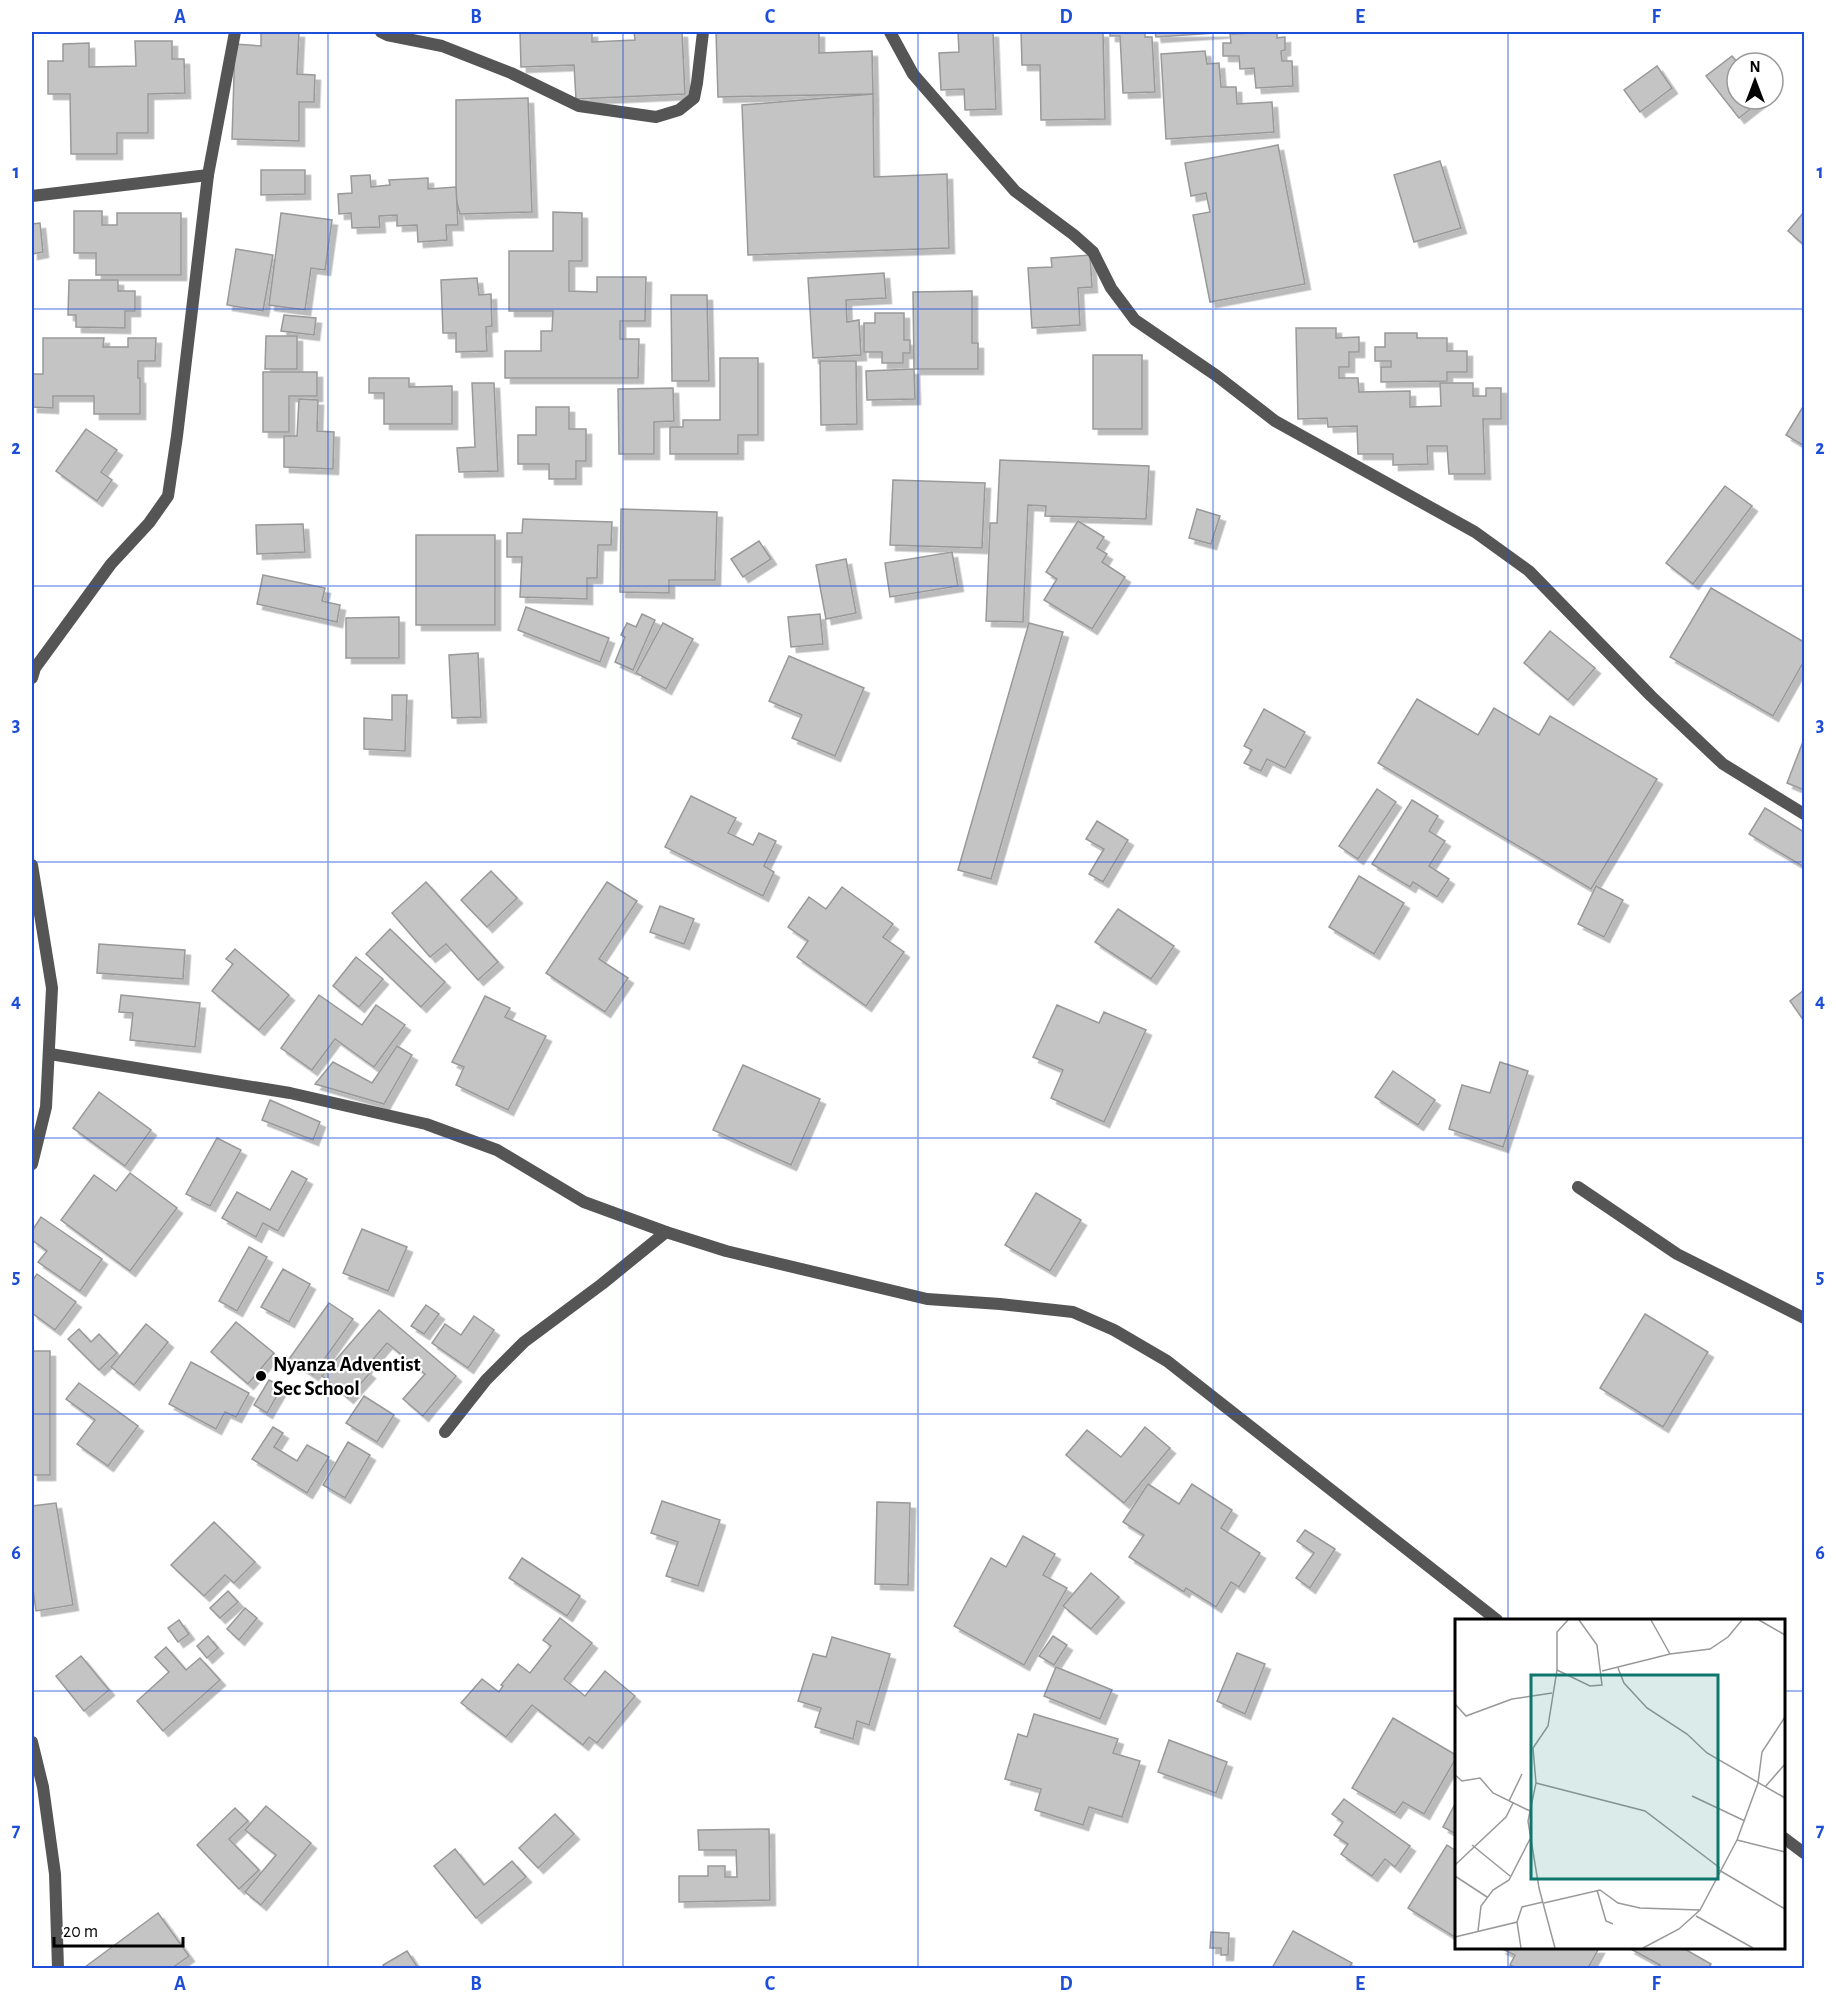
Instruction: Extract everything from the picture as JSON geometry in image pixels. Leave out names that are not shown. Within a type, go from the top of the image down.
[{"type":"street","points":[[32,678],[35,668],[111,564],[149,523],[168,496],[208,175],[235,32]]},
{"type":"street","points":[[381,32],[442,46],[511,73],[579,106],[656,117],[679,110],[694,98],[703,32]]},
{"type":"street","points":[[890,32],[913,74],[1015,191],[1093,252],[1111,288],[1135,321],[1217,376],[1275,421],[1475,532],[1529,571],[1651,696],[1723,764],[1804,814]]},
{"type":"street","points":[[32,196],[208,175]]},
{"type":"street","points":[[32,865],[52,988],[46,1107],[32,1164]]},
{"type":"street","points":[[50,1054],[290,1093],[426,1124],[497,1150],[584,1202],[726,1251],[927,1299],[1073,1312],[1114,1330],[1167,1361],[1496,1619]]},
{"type":"street","points":[[1578,1187],[1677,1254],[1804,1318]]},
{"type":"street","points":[[445,1432],[486,1380],[524,1342],[602,1284],[666,1232]]},
{"type":"street","points":[[32,1742],[43,1787],[55,1874],[58,1968]]},
{"type":"street","points":[[1785,1839],[1804,1853]]},
{"type":"building","points":[[261,32],[299,32],[297,74],[315,75],[314,102],[299,102],[299,141],[232,139],[235,44],[261,46]]},
{"type":"building","points":[[520,32],[592,32],[592,42],[635,40],[634,32],[682,32],[685,94],[576,99],[574,65],[521,67]]},
{"type":"building","points":[[716,32],[819,32],[819,53],[872,51],[873,94],[718,97]]},
{"type":"building","points":[[958,32],[993,32],[996,109],[965,110],[964,89],[941,90],[939,53],[959,52]]},
{"type":"building","points":[[1021,32],[1103,32],[1105,119],[1041,120],[1040,65],[1022,65]]},
{"type":"building","points":[[1110,32],[1145,32],[1145,37],[1152,37],[1155,92],[1123,93],[1120,36],[1110,36]]},
{"type":"building","points":[[1155,32],[1232,32],[1156,37]]},
{"type":"building","points":[[1277,32],[1277,38],[1285,37],[1285,50],[1281,51],[1282,61],[1292,61],[1293,86],[1256,88],[1254,68],[1240,69],[1239,56],[1223,56],[1223,43],[1231,43],[1230,34]]},
{"type":"building","points":[[135,41],[172,41],[172,59],[184,59],[185,93],[148,94],[148,133],[117,133],[117,154],[71,154],[70,94],[48,94],[48,61],[63,61],[63,44],[89,43],[89,67],[136,66]]},
{"type":"building","points":[[1205,51],[1207,64],[1219,63],[1221,87],[1236,87],[1237,104],[1272,102],[1274,132],[1166,139],[1161,54]]},
{"type":"building","points":[[1725,61],[1725,100],[1706,76]]},
{"type":"building","points":[[1657,66],[1672,88],[1640,112],[1624,90]]},
{"type":"building","points":[[873,94],[874,177],[947,174],[949,248],[748,255],[742,105]]},
{"type":"building","points":[[528,98],[532,212],[460,214],[456,199],[456,100]]},
{"type":"building","points":[[1734,111],[1748,111],[1739,118]]},
{"type":"building","points":[[1278,145],[1305,284],[1210,302],[1193,215],[1210,212],[1206,193],[1191,196],[1185,163]]},
{"type":"building","points":[[1440,161],[1461,228],[1414,242],[1394,175]]},
{"type":"building","points":[[261,170],[305,170],[305,194],[261,195]]},
{"type":"building","points":[[370,175],[371,187],[390,185],[389,180],[428,178],[428,189],[456,187],[458,225],[446,225],[447,240],[418,242],[417,225],[397,226],[397,215],[379,216],[380,227],[352,228],[351,213],[339,214],[338,194],[352,193],[351,176]]},
{"type":"building","points":[[74,211],[102,211],[102,225],[117,225],[117,213],[181,213],[181,275],[96,275],[96,253],[74,253]]},
{"type":"building","points":[[553,212],[582,213],[582,261],[569,261],[569,291],[597,292],[597,277],[646,277],[645,321],[620,321],[620,339],[639,339],[638,378],[505,378],[505,351],[541,351],[541,331],[552,331],[553,311],[509,311],[509,251],[553,251]]},
{"type":"building","points":[[1804,212],[1804,245],[1788,231]]},
{"type":"building","points":[[281,213],[332,220],[325,270],[311,268],[305,310],[269,305]]},
{"type":"building","points":[[40,223],[43,252],[32,254],[32,224]]},
{"type":"building","points":[[236,249],[273,255],[263,311],[227,305]]},
{"type":"building","points":[[1090,255],[1092,287],[1078,288],[1080,325],[1032,328],[1028,268],[1052,267],[1051,258]]},
{"type":"building","points":[[884,273],[886,298],[846,300],[847,322],[859,320],[861,355],[813,358],[808,278]]},
{"type":"building","points":[[477,278],[479,295],[491,294],[492,326],[486,327],[487,351],[456,352],[456,333],[443,333],[441,280]]},
{"type":"building","points":[[69,280],[118,280],[118,291],[135,291],[135,311],[125,311],[125,328],[76,327],[76,315],[68,315]]},
{"type":"building","points":[[972,291],[972,343],[978,343],[978,369],[914,369],[913,292]]},
{"type":"building","points":[[671,295],[707,295],[709,381],[672,381]]},
{"type":"building","points":[[875,313],[904,313],[904,340],[910,340],[910,353],[903,353],[903,363],[882,363],[882,352],[864,352],[864,323],[875,323]]},
{"type":"building","points":[[284,315],[316,318],[314,335],[281,331]]},
{"type":"building","points":[[1296,328],[1336,328],[1336,338],[1359,337],[1359,352],[1349,352],[1349,367],[1339,367],[1339,378],[1358,378],[1359,392],[1410,391],[1410,407],[1441,406],[1440,383],[1473,383],[1473,396],[1486,396],[1486,388],[1501,388],[1501,419],[1483,419],[1485,474],[1449,474],[1447,446],[1427,446],[1428,464],[1393,465],[1393,454],[1358,454],[1357,426],[1328,427],[1327,418],[1298,419]]},
{"type":"building","points":[[1385,333],[1417,333],[1417,338],[1447,338],[1447,351],[1467,351],[1467,372],[1447,372],[1447,381],[1381,382],[1381,367],[1391,367],[1391,361],[1375,361],[1375,347],[1385,347]]},
{"type":"building","points":[[266,336],[297,336],[297,369],[265,369]]},
{"type":"building","points":[[43,338],[104,338],[103,347],[128,347],[128,338],[156,338],[155,361],[138,361],[140,414],[94,414],[94,396],[53,396],[53,408],[32,407],[32,374],[43,374]]},
{"type":"building","points":[[1093,355],[1142,355],[1142,429],[1093,429]]},
{"type":"building","points":[[720,358],[758,358],[758,435],[738,435],[738,454],[670,454],[670,427],[683,427],[683,420],[720,420]]},
{"type":"building","points":[[820,361],[856,361],[857,424],[821,425]]},
{"type":"building","points":[[914,369],[915,399],[867,400],[866,371]]},
{"type":"building","points":[[263,372],[317,372],[317,396],[289,396],[289,432],[263,432]]},
{"type":"building","points":[[369,378],[409,378],[409,387],[452,386],[452,424],[384,424],[384,393],[369,393]]},
{"type":"building","points":[[472,383],[494,383],[498,471],[459,472],[457,448],[475,447]]},
{"type":"building","points":[[673,388],[674,421],[654,422],[654,454],[619,454],[618,389]]},
{"type":"building","points":[[299,399],[318,400],[317,431],[334,432],[333,469],[284,467],[284,436],[297,436]]},
{"type":"building","points":[[1804,405],[1804,446],[1786,435]]},
{"type":"building","points":[[536,407],[569,407],[569,429],[586,429],[586,461],[576,461],[576,479],[549,479],[549,464],[518,464],[518,435],[536,435]]},
{"type":"building","points":[[86,429],[117,450],[101,472],[112,480],[97,501],[56,471]]},
{"type":"building","points":[[1000,460],[1149,466],[1146,519],[1045,516],[1046,506],[1028,505],[1023,622],[986,621],[990,523],[997,523]]},
{"type":"building","points":[[893,480],[985,483],[982,548],[890,545]]},
{"type":"building","points":[[1725,486],[1752,506],[1693,584],[1666,563]]},
{"type":"building","points":[[621,509],[717,512],[715,580],[669,580],[669,593],[620,592]]},
{"type":"building","points":[[1197,509],[1220,516],[1211,544],[1189,538]]},
{"type":"building","points":[[523,519],[612,522],[611,545],[598,545],[597,578],[587,578],[587,599],[520,597],[522,557],[507,557],[507,533],[522,533]]},
{"type":"building","points":[[1078,521],[1104,537],[1097,548],[1107,554],[1102,562],[1125,577],[1092,629],[1044,600],[1057,579],[1046,572]]},
{"type":"building","points":[[303,524],[305,552],[257,554],[256,525]]},
{"type":"building","points":[[416,535],[495,535],[495,625],[416,625]]},
{"type":"building","points":[[759,541],[771,559],[743,577],[731,559]]},
{"type":"building","points":[[952,552],[958,586],[890,597],[885,563]]},
{"type":"building","points":[[846,559],[856,613],[826,619],[816,565]]},
{"type":"building","points":[[263,575],[325,588],[322,601],[340,605],[337,622],[257,604]]},
{"type":"building","points":[[1711,588],[1804,642],[1804,661],[1773,716],[1670,657]]},
{"type":"building","points":[[526,607],[609,638],[600,662],[518,630]]},
{"type":"building","points":[[642,614],[655,620],[633,670],[615,662],[625,637],[621,635],[627,623],[636,627]]},
{"type":"building","points":[[820,614],[823,644],[791,647],[788,617]]},
{"type":"building","points":[[399,617],[399,658],[346,658],[346,618]]},
{"type":"building","points":[[663,623],[693,639],[666,689],[636,673]]},
{"type":"building","points":[[1029,623],[1063,632],[991,879],[958,870]]},
{"type":"building","points":[[1550,631],[1595,668],[1568,700],[1524,663]]},
{"type":"building","points":[[478,653],[481,717],[452,718],[449,655]]},
{"type":"building","points":[[789,656],[864,688],[835,756],[792,738],[802,715],[769,701]]},
{"type":"building","points":[[392,695],[407,695],[405,751],[364,749],[364,718],[392,720]]},
{"type":"building","points":[[1417,699],[1478,735],[1494,708],[1539,735],[1550,716],[1657,779],[1591,889],[1378,763]]},
{"type":"building","points":[[1264,709],[1305,732],[1285,768],[1267,759],[1261,771],[1244,763],[1252,750],[1244,746]]},
{"type":"building","points":[[1804,739],[1804,790],[1787,783]]},
{"type":"building","points":[[1377,789],[1396,802],[1358,859],[1339,846]]},
{"type":"building","points":[[691,796],[736,818],[728,833],[753,845],[759,833],[776,841],[764,866],[774,872],[763,896],[665,847]]},
{"type":"building","points":[[1412,800],[1438,816],[1429,831],[1445,841],[1429,866],[1449,879],[1437,897],[1413,882],[1410,887],[1372,864]]},
{"type":"building","points":[[1765,808],[1804,832],[1804,867],[1749,834]]},
{"type":"building","points":[[1097,821],[1128,840],[1103,882],[1089,874],[1104,849],[1086,839]]},
{"type":"building","points":[[491,871],[517,898],[487,927],[461,900]]},
{"type":"building","points":[[1359,876],[1404,903],[1374,954],[1329,927]]},
{"type":"building","points":[[426,882],[498,962],[478,980],[446,944],[430,957],[392,913]]},
{"type":"building","points":[[607,882],[637,901],[599,959],[628,978],[605,1012],[546,973]]},
{"type":"building","points":[[1596,886],[1623,900],[1604,937],[1578,924]]},
{"type":"building","points":[[842,887],[893,924],[883,937],[904,952],[866,1006],[797,957],[808,941],[788,927],[809,897],[826,909]]},
{"type":"building","points":[[660,906],[694,919],[684,944],[650,932]]},
{"type":"building","points":[[1118,909],[1174,946],[1151,979],[1095,942]]},
{"type":"building","points":[[390,929],[445,982],[421,1007],[366,954]]},
{"type":"building","points":[[99,944],[185,950],[183,979],[97,973]]},
{"type":"building","points":[[235,949],[289,995],[259,1030],[212,991],[233,964],[226,959]]},
{"type":"building","points":[[356,957],[383,979],[359,1007],[333,986]]},
{"type":"building","points":[[1804,990],[1804,1021],[1790,1001]]},
{"type":"building","points":[[121,995],[200,1003],[195,1047],[130,1040],[133,1013],[119,1012]]},
{"type":"building","points":[[319,995],[362,1025],[376,1005],[405,1025],[374,1067],[335,1039],[312,1070],[281,1048]]},
{"type":"building","points":[[485,996],[510,1008],[505,1017],[546,1036],[508,1110],[456,1085],[464,1067],[452,1062]]},
{"type":"building","points":[[1057,1005],[1099,1023],[1104,1012],[1146,1030],[1104,1122],[1051,1098],[1063,1070],[1033,1057]]},
{"type":"building","points":[[397,1046],[412,1055],[384,1104],[315,1084],[333,1062],[372,1083]]},
{"type":"building","points":[[1500,1062],[1528,1071],[1503,1147],[1449,1129],[1462,1085],[1490,1093]]},
{"type":"building","points":[[743,1065],[820,1099],[791,1165],[713,1130]]},
{"type":"building","points":[[1393,1071],[1435,1100],[1418,1125],[1375,1097]]},
{"type":"building","points":[[99,1092],[151,1130],[125,1166],[73,1128]]},
{"type":"building","points":[[270,1100],[320,1122],[313,1140],[262,1120]]},
{"type":"building","points":[[217,1138],[241,1150],[210,1206],[186,1194]]},
{"type":"building","points":[[292,1171],[307,1179],[278,1231],[263,1223],[256,1237],[222,1218],[237,1192],[270,1210]]},
{"type":"building","points":[[130,1173],[177,1208],[130,1271],[61,1220],[94,1175],[116,1191]]},
{"type":"building","points":[[1036,1193],[1081,1220],[1050,1271],[1005,1245]]},
{"type":"building","points":[[41,1217],[102,1259],[80,1291],[38,1262],[47,1251],[32,1240],[32,1231]]},
{"type":"building","points":[[362,1229],[407,1247],[388,1291],[343,1273]]},
{"type":"building","points":[[249,1247],[267,1257],[237,1311],[219,1301]]},
{"type":"building","points":[[283,1269],[310,1284],[289,1322],[261,1307]]},
{"type":"building","points":[[37,1274],[76,1302],[55,1330],[32,1313],[32,1281]]},
{"type":"building","points":[[329,1303],[353,1319],[313,1375],[289,1359]]},
{"type":"building","points":[[426,1305],[439,1314],[424,1334],[411,1326]]},
{"type":"building","points":[[379,1310],[456,1376],[423,1416],[403,1399],[425,1374],[387,1343],[365,1369],[370,1373],[348,1398],[322,1376]]},
{"type":"building","points":[[1645,1314],[1708,1352],[1663,1427],[1600,1388]]},
{"type":"building","points":[[474,1316],[494,1330],[468,1368],[432,1343],[445,1324],[461,1335]]},
{"type":"building","points":[[236,1322],[274,1353],[248,1384],[211,1352]]},
{"type":"building","points":[[146,1324],[168,1342],[134,1385],[111,1367]]},
{"type":"building","points":[[79,1329],[91,1342],[99,1334],[117,1353],[99,1370],[68,1339]]},
{"type":"building","points":[[32,1351],[50,1351],[50,1475],[32,1475]]},
{"type":"building","points":[[191,1362],[249,1393],[236,1417],[225,1412],[216,1429],[169,1404]]},
{"type":"building","points":[[269,1380],[282,1387],[267,1413],[254,1405]]},
{"type":"building","points":[[79,1383],[138,1426],[108,1466],[77,1444],[95,1420],[66,1399]]},
{"type":"building","points":[[364,1396],[394,1415],[377,1442],[346,1423]]},
{"type":"building","points":[[273,1427],[283,1433],[274,1447],[297,1461],[307,1445],[329,1457],[307,1493],[252,1459]]},
{"type":"building","points":[[1145,1427],[1170,1448],[1124,1503],[1066,1455],[1087,1430],[1121,1457]]},
{"type":"building","points":[[348,1442],[370,1455],[345,1498],[323,1485]]},
{"type":"building","points":[[1148,1484],[1179,1504],[1192,1484],[1232,1510],[1221,1528],[1260,1553],[1239,1587],[1231,1582],[1216,1607],[1186,1588],[1184,1592],[1129,1557],[1144,1535],[1123,1522]]},
{"type":"building","points":[[662,1501],[720,1520],[698,1586],[666,1576],[678,1542],[651,1533]]},
{"type":"building","points":[[877,1502],[910,1503],[908,1585],[875,1584]]},
{"type":"building","points":[[56,1503],[73,1605],[36,1611],[32,1582],[32,1506]]},
{"type":"building","points":[[214,1522],[255,1562],[234,1583],[225,1575],[204,1596],[171,1565]]},
{"type":"building","points":[[1305,1530],[1335,1549],[1310,1588],[1296,1578],[1314,1553],[1297,1541]]},
{"type":"building","points":[[1023,1536],[1055,1554],[1043,1575],[1067,1588],[1024,1665],[954,1626],[991,1558],[1006,1567]]},
{"type":"building","points":[[522,1558],[580,1596],[567,1616],[509,1578]]},
{"type":"building","points":[[1091,1573],[1119,1597],[1091,1629],[1063,1606]]},
{"type":"building","points":[[228,1591],[238,1602],[220,1618],[210,1608]]},
{"type":"building","points":[[245,1608],[257,1618],[239,1640],[227,1629]]},
{"type":"building","points":[[560,1618],[592,1643],[564,1679],[585,1696],[605,1671],[635,1696],[597,1743],[589,1737],[583,1745],[532,1705],[506,1737],[461,1703],[482,1679],[499,1692],[503,1686],[501,1685],[518,1664],[530,1673],[551,1646],[543,1640]]},
{"type":"building","points":[[179,1620],[189,1634],[178,1642],[168,1628]]},
{"type":"building","points":[[208,1636],[218,1648],[207,1658],[197,1646]]},
{"type":"building","points":[[1053,1636],[1067,1645],[1054,1665],[1039,1656]]},
{"type":"building","points":[[832,1637],[890,1654],[869,1725],[857,1721],[853,1739],[815,1727],[821,1708],[798,1701],[813,1654],[826,1657]]},
{"type":"building","points":[[166,1647],[186,1670],[200,1658],[220,1680],[163,1731],[137,1701],[169,1672],[155,1657]]},
{"type":"building","points":[[1237,1653],[1265,1664],[1245,1714],[1217,1701]]},
{"type":"building","points":[[81,1656],[109,1690],[84,1711],[56,1676]]},
{"type":"building","points":[[1056,1667],[1112,1690],[1100,1719],[1044,1696]]},
{"type":"building","points":[[1034,1714],[1118,1739],[1113,1753],[1140,1761],[1122,1817],[1089,1807],[1083,1825],[1035,1810],[1041,1789],[1005,1779],[1018,1734],[1027,1737]]},
{"type":"building","points":[[1393,1718],[1455,1754],[1455,1760],[1424,1814],[1403,1802],[1395,1813],[1352,1788]]},
{"type":"building","points":[[1169,1740],[1227,1762],[1216,1793],[1158,1772]]},
{"type":"building","points":[[1344,1799],[1410,1846],[1395,1867],[1385,1859],[1372,1876],[1341,1854],[1348,1844],[1334,1835],[1343,1822],[1332,1814]]},
{"type":"building","points":[[1455,1804],[1455,1833],[1443,1827]]},
{"type":"building","points":[[266,1806],[311,1843],[261,1905],[245,1892],[276,1855],[245,1830]]},
{"type":"building","points":[[235,1808],[248,1821],[229,1839],[259,1870],[239,1889],[197,1845]]},
{"type":"building","points":[[555,1814],[574,1834],[538,1868],[519,1848]]},
{"type":"building","points":[[769,1829],[770,1900],[679,1902],[679,1876],[708,1876],[708,1866],[725,1866],[725,1877],[737,1877],[736,1850],[699,1850],[698,1830]]},
{"type":"building","points":[[1447,1845],[1455,1850],[1455,1937],[1408,1908]]},
{"type":"building","points":[[455,1849],[484,1885],[512,1861],[526,1877],[476,1918],[434,1866]]},
{"type":"building","points":[[158,1913],[189,1956],[172,1968],[85,1967]]},
{"type":"building","points":[[1293,1931],[1352,1963],[1349,1968],[1272,1968]]},
{"type":"building","points":[[1211,1932],[1229,1933],[1228,1955],[1221,1955],[1221,1948],[1210,1948]]},
{"type":"building","points":[[1502,1949],[1598,1949],[1588,1968],[1517,1968],[1510,1965],[1515,1955]]},
{"type":"building","points":[[1631,1949],[1685,1949],[1711,1964],[1708,1968],[1657,1968],[1660,1965]]},
{"type":"building","points":[[407,1951],[418,1968],[385,1968],[383,1965]]},
{"type":"place","name":"Nyanza Adventist Sec School","points":[[261,1376]]}]
